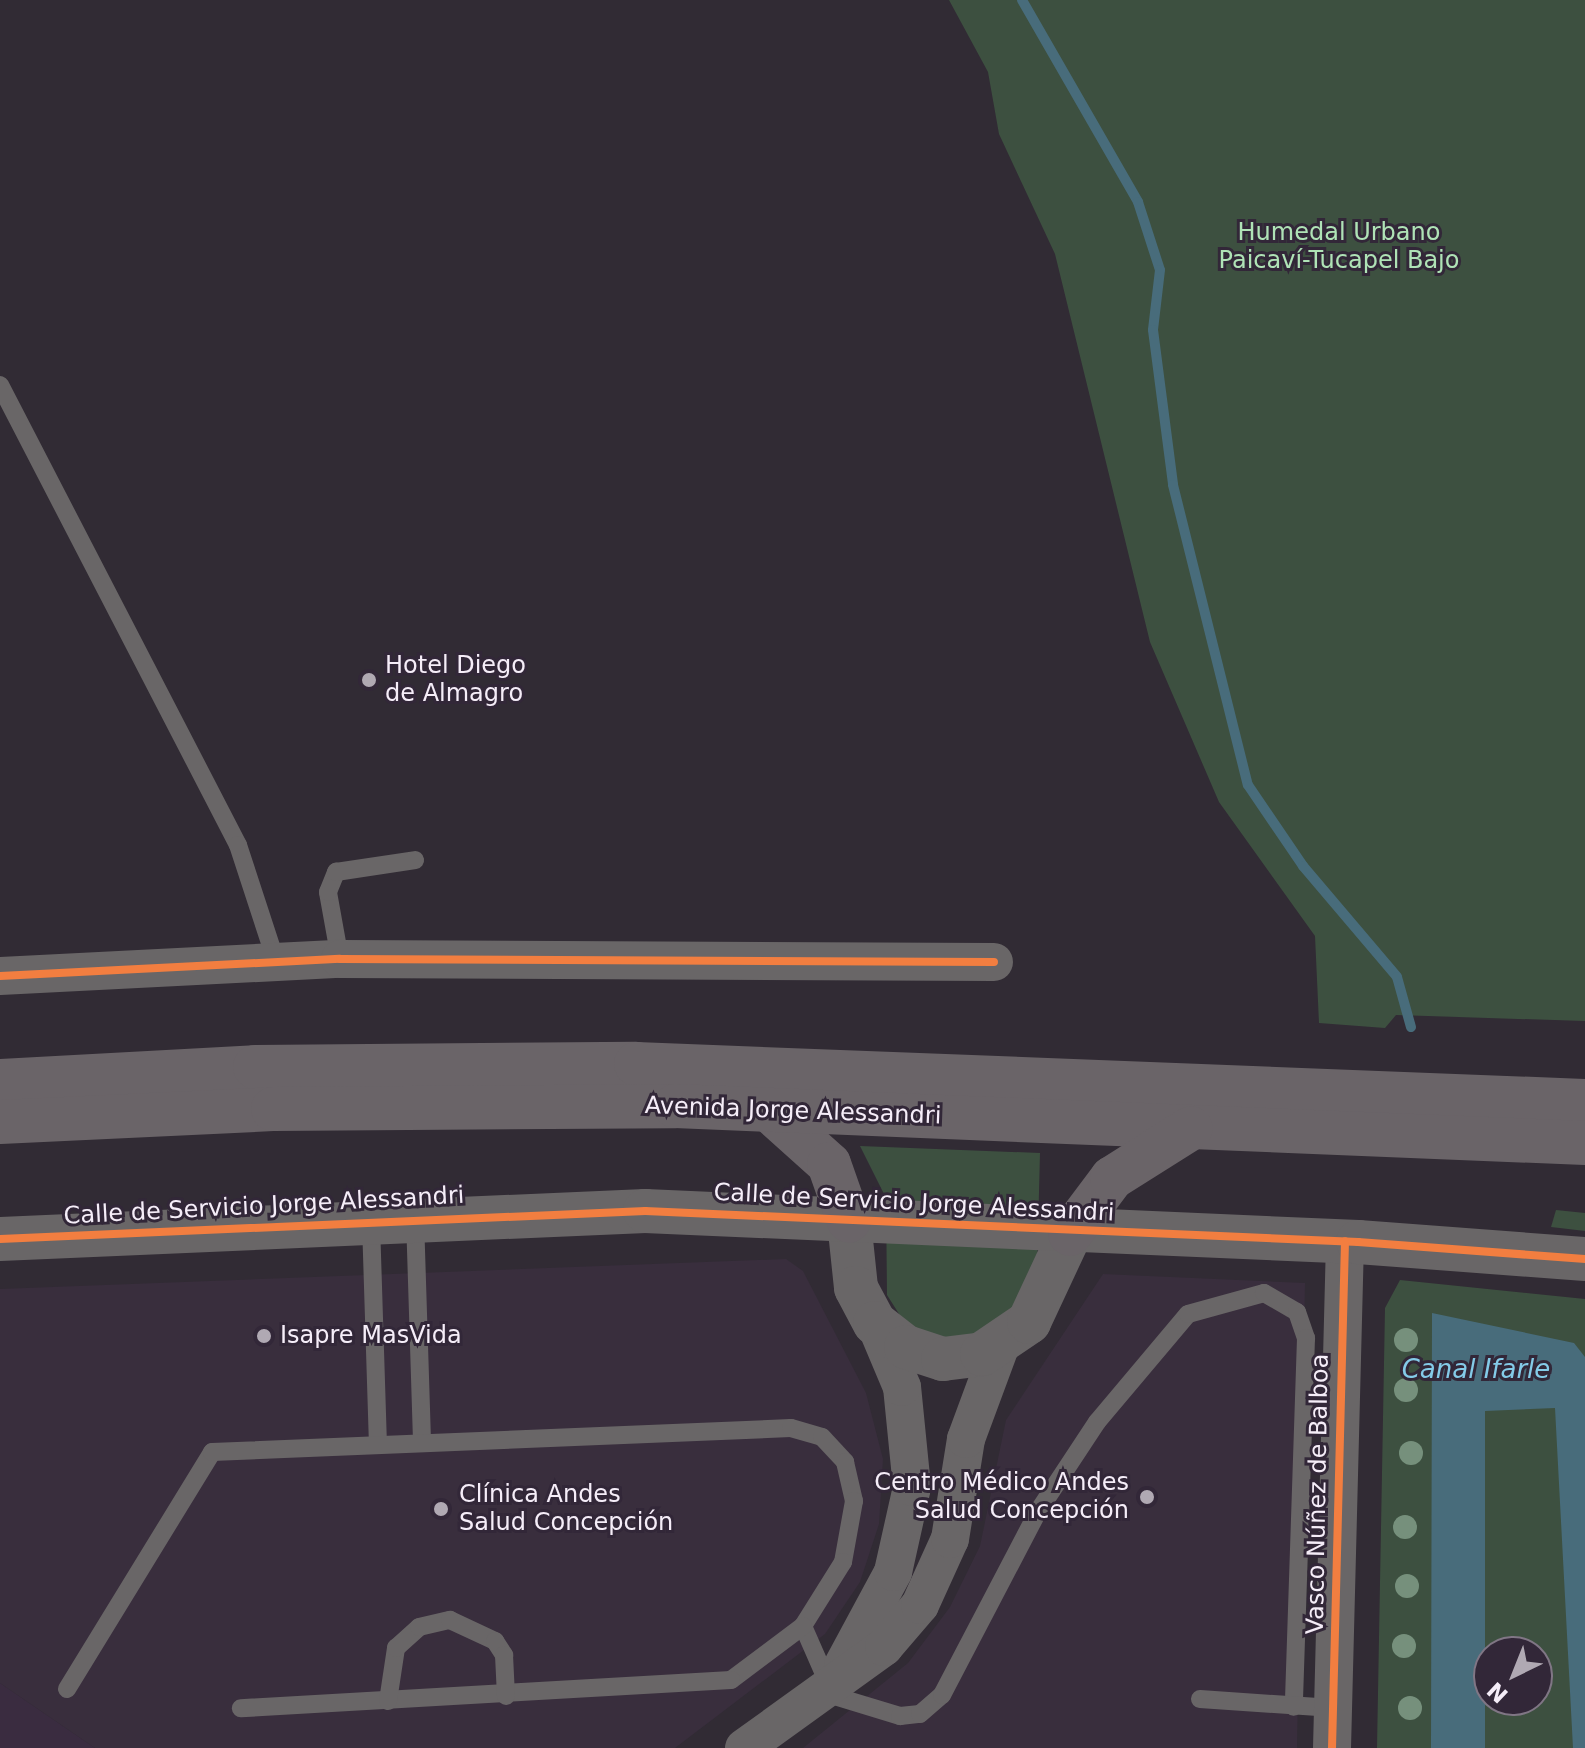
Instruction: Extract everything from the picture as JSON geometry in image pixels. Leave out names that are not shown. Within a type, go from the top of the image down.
[{"type":"highway","name":"Avenida Jorge Alessandri","points":[[0,1081],[255,1067],[636,1064],[1585,1101]]},
{"type":"highway","name":"Avenida Jorge Alessandri","points":[[0,1122],[367,1107],[770,1111],[1585,1143]]},
{"type":"highway","points":[[770,1111],[829,1164],[849,1221]]},
{"type":"highway","points":[[1070,1234],[1112,1178],[1194,1126]]},
{"type":"street","points":[[0,976],[340,959],[994,962]]},
{"type":"street","points":[[767,1213],[852,1269]]},
{"type":"street","name":"Calle de Servicio Jorge Alessandri","points":[[0,1239],[415,1218],[767,1213],[1070,1234],[1345,1241],[1585,1259]]},
{"type":"street","points":[[823,1687],[881,1603],[908,1516],[909,1420],[875,1323],[852,1269],[849,1221]]},
{"type":"street","points":[[744,1748],[823,1687],[884,1647],[932,1584],[950,1539],[973,1412],[1000,1347],[1029,1322],[1070,1234]]},
{"type":"street","points":[[1047,1288],[1134,1235]]},
{"type":"street","name":"Vasco Núñez de Balboa","points":[[1332,1748],[1345,1241]]},
{"type":"street","points":[[875,1323],[906,1347],[943,1359],[1000,1347]]},
{"type":"lane","points":[[0,385],[238,845],[276,961]]},
{"type":"lane","points":[[340,959],[328,892],[336,872],[415,860]]},
{"type":"lane","points":[[415,1218],[422,1443]]},
{"type":"lane","points":[[371,1220],[378,1445]]},
{"type":"lane","points":[[803,1626],[823,1687],[900,1716],[920,1714],[942,1695],[1037,1513],[1097,1422],[1188,1314],[1264,1293],[1297,1312],[1306,1338],[1294,1707]]},
{"type":"lane","points":[[67,1689],[212,1452],[791,1428],[822,1437],[845,1462],[853,1522],[843,1562],[803,1626],[763,1662],[721,1684],[241,1708]]},
{"type":"lane","points":[[388,1701],[396,1648],[419,1627],[450,1620],[495,1641],[504,1655],[506,1696]]},
{"type":"lane","points":[[1200,1699],[1333,1708]]},
{"type":"shaded area","name":"Clínica Andes Salud Concepción","points":[[786,1259],[803,1271],[866,1393],[883,1459],[879,1524],[860,1582],[825,1634],[675,1748],[95,1748],[0,1683],[0,1289]]},
{"type":"shaded area","name":"Centro Médico Andes Salud Concepción","points":[[1103,1274],[1305,1283],[1297,1748],[803,1748],[908,1663],[950,1607],[980,1546],[1006,1420]]},
{"type":"shaded area","points":[[0,1683],[95,1748],[0,1748]]},
{"type":"green space","name":"Humedal Urbano Paicaví-Tucapel Bajo","points":[[949,0],[1585,0],[1585,1021],[1396,1015],[1385,1028],[1319,1023],[1315,936],[1219,802],[1150,642],[1055,254],[999,134],[988,72]]},
{"type":"green space","points":[[860,1146],[1040,1153],[1037,1271],[1027,1307],[959,1347],[908,1328],[887,1295],[886,1198]]},
{"type":"green space","points":[[1556,1210],[1585,1213],[1585,1231],[1551,1227]]},
{"type":"green space","points":[[1400,1280],[1585,1299],[1585,1748],[1377,1748],[1385,1308]]},
{"type":"water","name":"Canal Ifarle","points":[[1432,1313],[1574,1343],[1585,1357],[1585,1748],[1573,1748],[1555,1408],[1485,1411],[1485,1636],[1473,1636],[1473,1716],[1485,1716],[1485,1748],[1431,1748]]},
{"type":"waterway","points":[[1022,0],[1138,202],[1160,270],[1153,330],[1173,485],[1248,785],[1303,866],[1397,977],[1411,1027]]},
{"type":"cycle path","points":[[0,976],[340,959],[994,962]]},
{"type":"cycle path","points":[[0,1239],[645,1211],[1358,1242],[1585,1259]]},
{"type":"cycle path","points":[[1332,1748],[1345,1241]]},
{"type":"place","name":"Hotel Diego de Almagro","points":[[369,680]]},
{"type":"place","name":"Isapre MasVida","points":[[264,1336]]},
{"type":"place","name":"Centro Médico Andes Salud Concepción","points":[[1147,1497]]},
{"type":"place","name":"Clínica Andes Salud Concepción","points":[[441,1509]]}]
